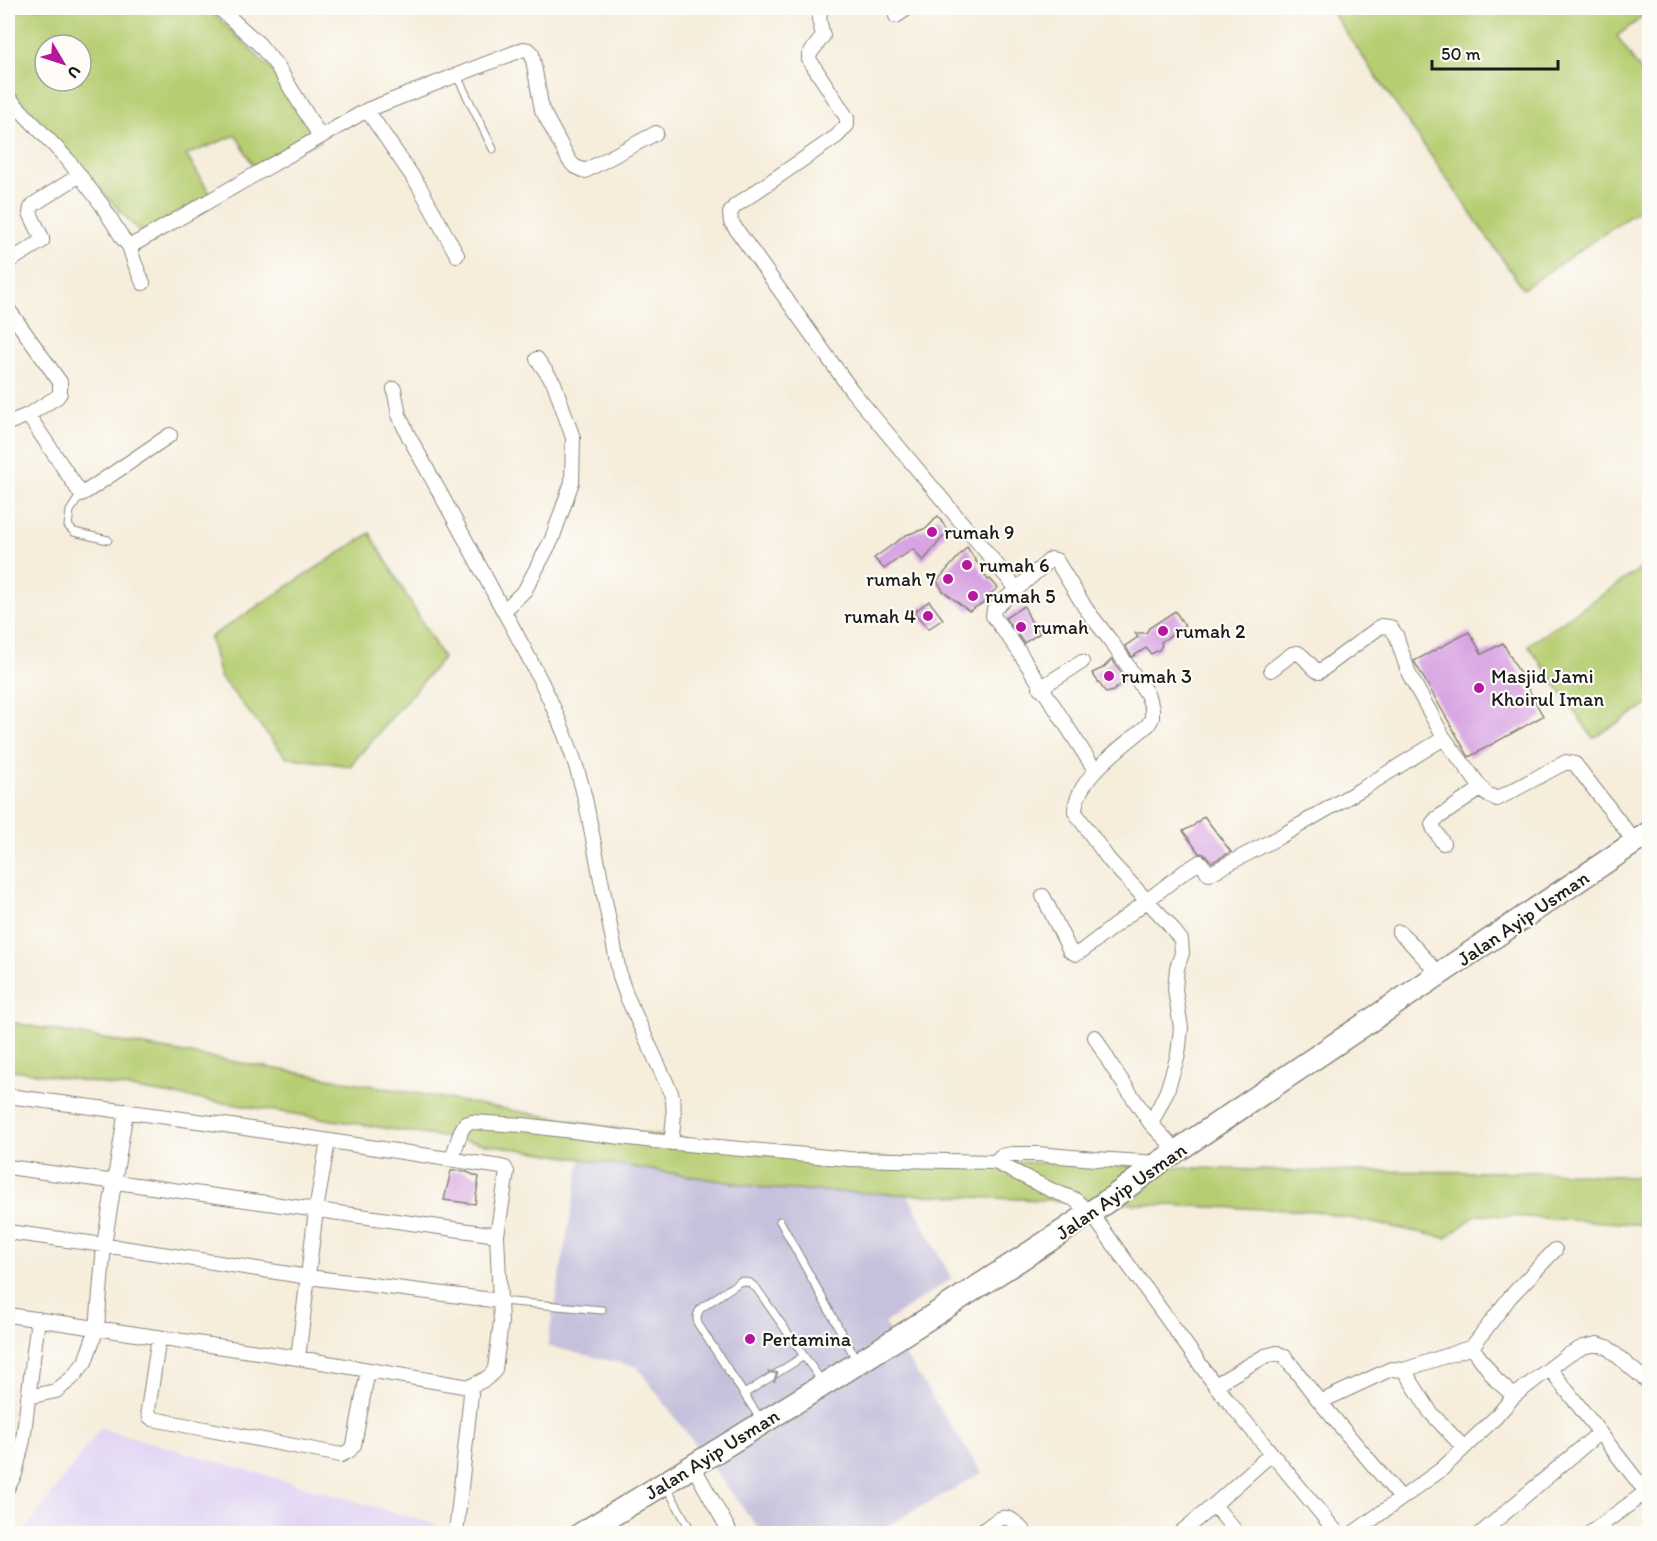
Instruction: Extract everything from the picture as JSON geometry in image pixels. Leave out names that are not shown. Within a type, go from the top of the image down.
[{"type":"main road","name":"Jalan Ayip Usman","points":[[581,1533],[693,1467],[824,1385],[1091,1213],[1168,1157],[1642,837]]},
{"type":"street","points":[[219,8],[259,44],[277,66],[320,136]]},
{"type":"street","points":[[821,8],[819,19],[823,36],[809,58],[847,118],[847,124],[837,136],[735,206],[730,213],[731,222],[852,392],[1017,589]]},
{"type":"street","points":[[896,16],[908,8]]},
{"type":"street","points":[[129,246],[367,110],[524,48],[532,54],[542,110],[568,160],[580,170],[593,168],[656,133]]},
{"type":"street","points":[[8,97],[68,160],[102,205],[129,246],[143,283]]},
{"type":"street","points":[[367,110],[419,186],[457,255]]},
{"type":"street","points":[[8,262],[42,242],[30,208],[80,175]]},
{"type":"street","points":[[8,309],[60,382],[60,393],[57,397],[28,415],[8,423]]},
{"type":"street","points":[[504,611],[525,590],[552,539],[572,482],[573,438],[554,383],[537,359]]},
{"type":"street","points":[[394,389],[399,415],[408,435],[538,673],[580,778],[620,977],[674,1103],[671,1143]]},
{"type":"street","points":[[28,415],[81,494],[170,435]]},
{"type":"street","points":[[1095,770],[1016,647],[993,616],[994,609],[1051,559],[1056,560],[1086,609],[1146,694],[1152,708],[1152,718],[1148,725],[1095,770],[1077,798],[1075,812],[1109,860],[1181,940],[1182,954],[1177,968],[1175,989],[1181,1028],[1178,1055],[1167,1091],[1151,1124]]},
{"type":"street","points":[[1271,670],[1292,654],[1298,653],[1304,656],[1313,669],[1319,672],[1381,626],[1390,627],[1396,635],[1409,674],[1444,738],[1489,796],[1497,799],[1566,762],[1575,764],[1642,837]]},
{"type":"street","points":[[1041,688],[1082,662]]},
{"type":"street","points":[[1043,896],[1070,951],[1076,954],[1200,862],[1209,874],[1281,836],[1444,738]]},
{"type":"street","points":[[1443,843],[1432,824],[1482,788]]},
{"type":"street","points":[[1399,932],[1439,974]]},
{"type":"street","points":[[994,1162],[1001,1156],[1012,1154],[1095,1159],[1168,1157],[1151,1124],[1095,1037]]},
{"type":"street","points":[[8,1096],[452,1158],[505,1168],[507,1172],[497,1235],[501,1322],[495,1369],[492,1374],[469,1387],[298,1358],[8,1315]]},
{"type":"street","points":[[28,1397],[56,1391],[72,1378],[85,1362],[97,1328],[104,1245],[126,1111]]},
{"type":"street","points":[[452,1158],[461,1131],[465,1124],[472,1122],[523,1125],[671,1143],[849,1160],[994,1162],[1074,1199],[1091,1213],[1215,1385],[1338,1533]]},
{"type":"street","points":[[298,1358],[316,1210],[328,1141]]},
{"type":"street","points":[[8,1167],[497,1235]]},
{"type":"street","points":[[8,1232],[308,1277],[500,1301]]},
{"type":"street","points":[[1320,1402],[1390,1369],[1404,1370],[1472,1347],[1510,1297],[1555,1250]]},
{"type":"street","points":[[8,1487],[15,1474],[23,1440],[38,1319]]},
{"type":"street","points":[[159,1337],[148,1410],[153,1419],[341,1455],[354,1445],[368,1370]]},
{"type":"street","points":[[1352,1533],[1442,1469],[1495,1418],[1514,1396],[1566,1356],[1583,1347],[1602,1345],[1607,1347],[1650,1384]]},
{"type":"street","points":[[1472,1347],[1497,1380],[1514,1396]]},
{"type":"street","points":[[1215,1385],[1265,1356],[1276,1353],[1285,1357],[1401,1498]]},
{"type":"street","points":[[1404,1370],[1431,1413],[1464,1448]]},
{"type":"street","points":[[1550,1370],[1599,1433],[1648,1490],[1589,1533]]},
{"type":"street","points":[[456,1533],[471,1394],[469,1387]]},
{"type":"street","points":[[1480,1533],[1599,1433]]},
{"type":"street","points":[[1179,1533],[1271,1454]]},
{"type":"street","points":[[693,1467],[731,1533]]},
{"type":"street","points":[[1214,1505],[1238,1533]]},
{"type":"street","points":[[979,1533],[998,1519],[1006,1517],[1016,1521],[1026,1533]]},
{"type":"lane","points":[[456,74],[493,149]]},
{"type":"lane","points":[[81,494],[70,511],[68,526],[74,532],[108,540]]},
{"type":"lane","points":[[780,1221],[858,1363]]},
{"type":"lane","points":[[763,1423],[698,1324],[697,1318],[701,1308],[741,1281],[757,1289],[824,1385]]},
{"type":"lane","points":[[500,1301],[602,1310]]},
{"type":"lane","points":[[744,1394],[804,1356]]},
{"type":"lane","points":[[665,1483],[693,1533]]},
{"type":"shaded area","points":[[581,1159],[772,1189],[908,1195],[952,1279],[884,1323],[982,1473],[874,1533],[762,1533],[637,1367],[547,1346]]},
{"type":"shaded area","points":[[100,1428],[435,1524],[435,1533],[23,1533]]},
{"type":"green space","points":[[8,8],[208,8],[288,86],[321,141],[255,169],[236,135],[186,155],[212,196],[142,234],[8,92]]},
{"type":"green space","points":[[1329,8],[1649,8],[1649,12],[1617,36],[1649,84],[1649,203],[1523,289]]},
{"type":"green space","points":[[370,533],[443,658],[350,766],[286,757],[220,677],[210,637]]},
{"type":"green space","points":[[1646,565],[1650,568],[1649,704],[1593,738],[1528,645]]},
{"type":"green space","points":[[8,1022],[762,1154],[1292,1171],[1548,1172],[1649,1178],[1649,1225],[1478,1214],[1446,1238],[1315,1211],[772,1189],[8,1069]]},
{"type":"building","points":[[938,516],[948,531],[923,561],[913,549],[884,569],[874,558],[906,535],[927,528]]},
{"type":"building","points":[[967,547],[988,580],[990,579],[998,588],[990,594],[992,598],[969,611],[943,591],[937,581]]},
{"type":"building","name":"rumah 4","points":[[929,601],[943,619],[928,629],[914,612]]},
{"type":"building","name":"rumah","points":[[1024,606],[1040,633],[1024,643],[1005,618]]},
{"type":"building","name":"rumah 2","points":[[1175,611],[1185,626],[1161,642],[1159,650],[1151,654],[1146,648],[1132,657],[1125,646],[1138,637],[1135,633],[1146,633],[1149,628]]},
{"type":"building","name":"Masjid Jami Khoirul Iman","points":[[1469,632],[1482,654],[1503,643],[1543,716],[1469,757],[1414,661]]},
{"type":"building","name":"rumah 3","points":[[1112,659],[1126,680],[1113,691],[1106,693],[1092,673],[1103,668]]},
{"type":"building","points":[[1204,816],[1231,852],[1212,862],[1204,854],[1199,853],[1183,831]]},
{"type":"building","points":[[451,1171],[464,1171],[479,1177],[475,1204],[444,1200]]},
{"type":"place","name":"rumah 9","points":[[932,532]]},
{"type":"place","name":"rumah 6","points":[[967,565]]},
{"type":"place","name":"rumah 7","points":[[948,579]]},
{"type":"place","name":"rumah 5","points":[[973,596]]},
{"type":"place","name":"rumah 4","points":[[928,616]]},
{"type":"place","name":"rumah","points":[[1021,627]]},
{"type":"place","name":"rumah 2","points":[[1163,631]]},
{"type":"place","name":"rumah 3","points":[[1109,676]]},
{"type":"place","name":"Masjid Jami Khoirul Iman","points":[[1479,688]]},
{"type":"place","name":"Pertamina","points":[[750,1339]]}]
